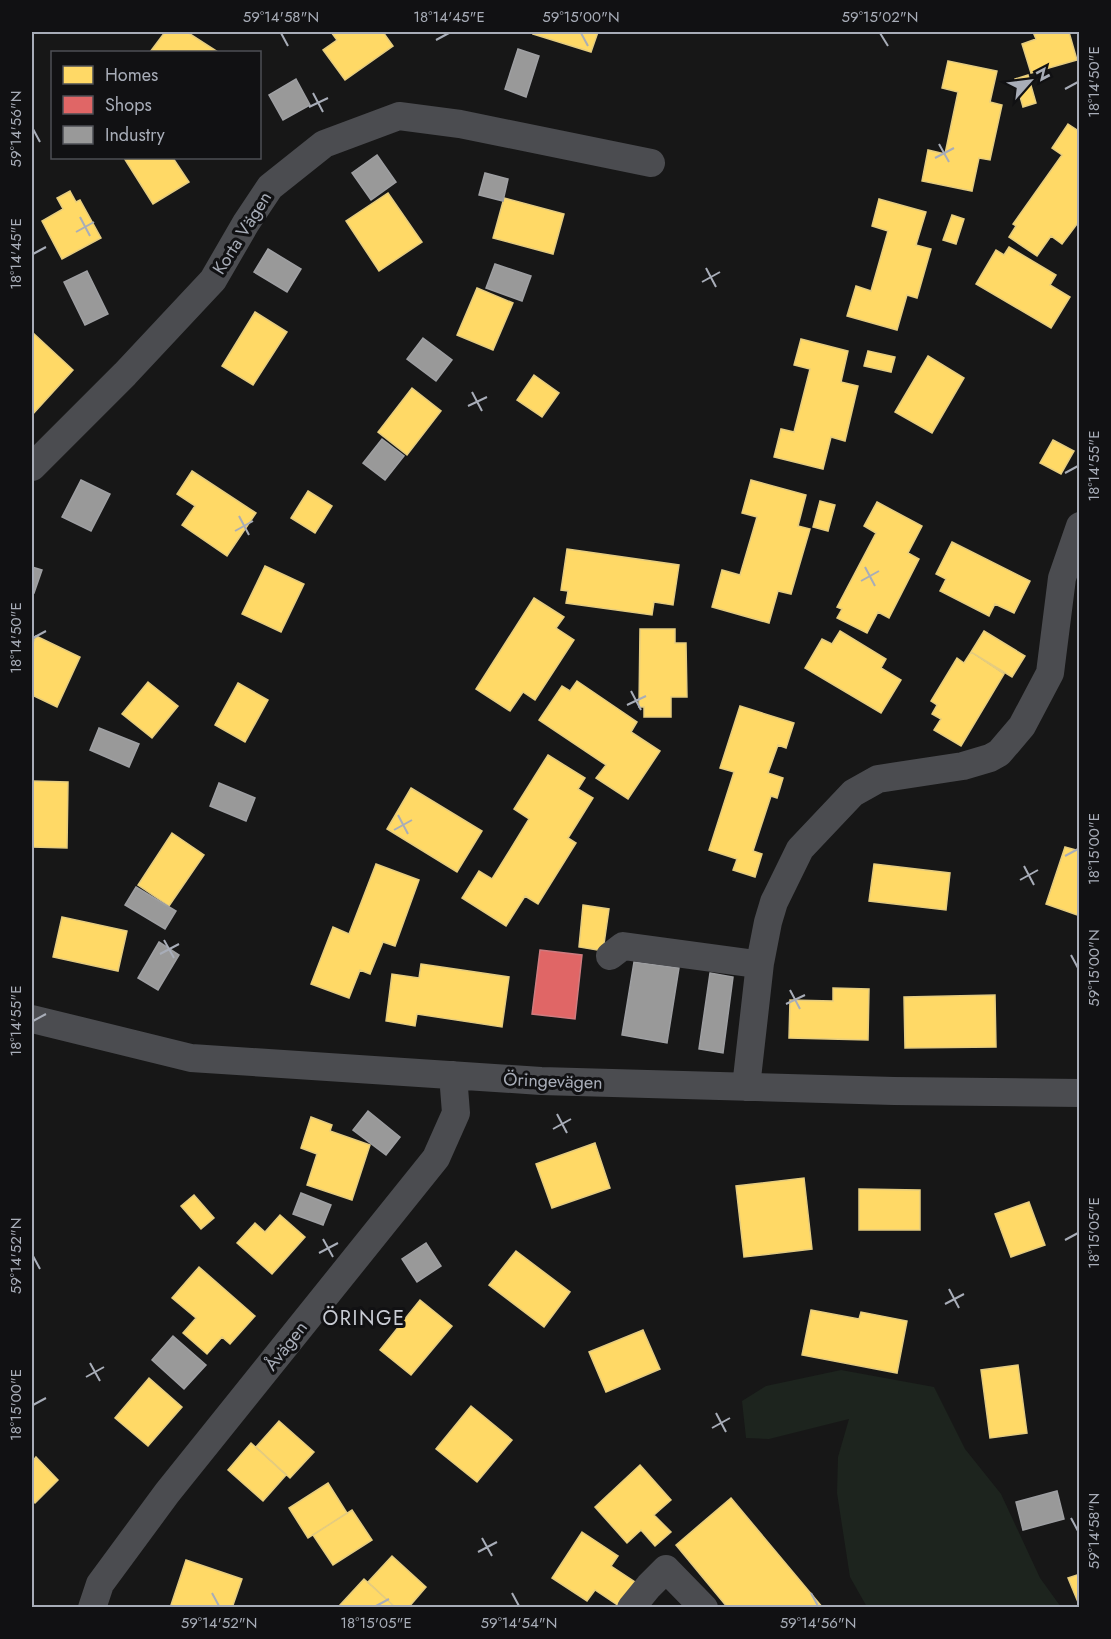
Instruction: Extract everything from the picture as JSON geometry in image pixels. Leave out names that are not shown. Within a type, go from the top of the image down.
[{"type":"street","name":"Korta Vägen","points":[[32,467],[125,374],[213,280],[270,187],[324,144],[399,116],[460,124],[651,163]]},
{"type":"street","points":[[746,1087],[760,963],[774,902],[800,849],[854,793],[878,779],[963,766],[999,753],[1022,726],[1050,673],[1062,578],[1080,526]]},
{"type":"street","points":[[610,956],[623,946],[760,963]]},
{"type":"street","name":"Öringevägen","points":[[32,1019],[191,1058],[541,1081],[894,1092],[1080,1093]]},
{"type":"street","name":"Åvägen","points":[[92,1608],[100,1584],[167,1493],[436,1158],[456,1113],[453,1076]]},
{"type":"street","points":[[632,1608],[666,1569],[704,1608]]},
{"type":"shaded area","points":[[841,1370],[934,1387],[965,1449],[1001,1494],[1040,1578],[1061,1607],[867,1607],[850,1577],[837,1493],[838,1457],[849,1419],[769,1439],[746,1438],[742,1401],[766,1386]]},
{"type":"building: Homes","points":[[165,32],[187,32],[216,51],[151,51]]},
{"type":"building: Homes","points":[[331,32],[383,32],[393,46],[345,80],[323,50],[337,40]]},
{"type":"building: Homes","points":[[534,32],[598,32],[591,52],[533,34]]},
{"type":"building: Homes","points":[[1033,32],[1069,32],[1077,60],[1031,73],[1022,44],[1036,39]]},
{"type":"building: Homes","points":[[948,61],[997,71],[990,102],[1002,105],[990,160],[979,158],[972,191],[922,181],[928,150],[945,154],[958,92],[942,88]]},
{"type":"building: Homes","points":[[1028,75],[1036,103],[1023,107],[1015,79]]},
{"type":"building: Homes","points":[[1068,124],[1080,132],[1080,220],[1062,244],[1051,236],[1037,256],[1009,237],[1016,226],[1013,224],[1062,155],[1052,148]]},
{"type":"building: Homes","points":[[125,159],[174,159],[189,182],[153,204]]},
{"type":"building: Homes","points":[[70,191],[76,202],[80,200],[101,238],[62,259],[42,221],[63,209],[57,198]]},
{"type":"building: Homes","points":[[388,193],[422,242],[379,271],[346,221]]},
{"type":"building: Homes","points":[[504,198],[564,214],[553,254],[493,238]]},
{"type":"building: Homes","points":[[879,199],[926,212],[916,245],[931,249],[917,298],[907,295],[897,330],[847,316],[856,286],[871,291],[888,231],[872,226]]},
{"type":"building: Homes","points":[[952,215],[964,219],[956,244],[943,240]]},
{"type":"building: Homes","points":[[1009,247],[1056,275],[1050,285],[1070,297],[1051,328],[976,284],[996,250],[1004,255]]},
{"type":"building: Homes","points":[[477,288],[513,303],[493,350],[457,335]]},
{"type":"building: Homes","points":[[255,312],[287,332],[253,385],[222,366]]},
{"type":"building: Homes","points":[[32,332],[73,370],[33,414],[32,413]]},
{"type":"building: Homes","points":[[801,339],[848,351],[841,382],[858,386],[845,441],[831,437],[823,469],[774,457],[781,429],[794,432],[810,369],[794,365]]},
{"type":"building: Homes","points":[[868,351],[895,357],[891,372],[864,366]]},
{"type":"building: Homes","points":[[928,356],[964,378],[932,433],[895,412]]},
{"type":"building: Homes","points":[[534,375],[559,393],[542,417],[517,400]]},
{"type":"building: Homes","points":[[412,388],[441,411],[407,455],[378,432]]},
{"type":"building: Homes","points":[[1053,440],[1074,451],[1061,474],[1040,463]]},
{"type":"building: Homes","points":[[192,471],[256,513],[227,556],[182,525],[195,506],[177,494]]},
{"type":"building: Homes","points":[[751,480],[806,495],[798,526],[810,529],[791,594],[778,591],[769,623],[712,607],[722,570],[740,575],[757,517],[742,513]]},
{"type":"building: Homes","points":[[308,491],[332,506],[315,533],[291,518]]},
{"type":"building: Homes","points":[[820,501],[835,505],[828,531],[813,527]]},
{"type":"building: Homes","points":[[877,502],[922,526],[908,553],[919,559],[889,618],[878,612],[867,633],[837,618],[842,609],[837,607],[876,533],[864,526]]},
{"type":"building: Homes","points":[[952,542],[1030,581],[1014,613],[995,604],[989,616],[940,591],[946,579],[936,574]]},
{"type":"building: Homes","points":[[567,549],[679,565],[673,605],[654,602],[652,615],[566,603],[568,591],[561,590]]},
{"type":"building: Homes","points":[[265,566],[304,584],[281,632],[242,614]]},
{"type":"building: Homes","points":[[534,598],[564,617],[556,628],[574,640],[535,700],[523,692],[510,711],[476,689]]},
{"type":"building: Homes","points":[[640,629],[675,629],[675,643],[686,643],[687,697],[671,697],[671,717],[644,717],[644,707],[639,707]]},
{"type":"building: Homes","points":[[840,631],[886,659],[881,668],[901,680],[881,713],[805,668],[822,639],[832,644]]},
{"type":"building: Homes","points":[[984,631],[1025,656],[1012,677],[971,652]]},
{"type":"building: Homes","points":[[36,636],[80,657],[57,707],[32,695],[32,646]]},
{"type":"building: Homes","points":[[971,652],[1004,674],[961,746],[934,730],[941,719],[932,714],[937,705],[931,701],[957,658],[964,663]]},
{"type":"building: Homes","points":[[577,681],[637,722],[631,732],[660,751],[628,799],[596,778],[606,765],[539,720],[562,686],[570,691]]},
{"type":"building: Homes","points":[[148,682],[178,706],[152,738],[122,714]]},
{"type":"building: Homes","points":[[238,683],[268,700],[245,742],[215,725]]},
{"type":"building: Homes","points":[[740,706],[794,723],[786,748],[778,745],[768,773],[783,778],[777,798],[771,796],[753,851],[762,854],[755,877],[733,870],[737,859],[709,850],[734,772],[720,768]]},
{"type":"building: Homes","points":[[548,755],[585,778],[578,789],[593,798],[568,838],[576,843],[538,904],[525,896],[506,926],[462,898],[479,871],[492,879],[529,819],[514,809]]},
{"type":"building: Homes","points":[[32,781],[68,782],[67,848],[32,847]]},
{"type":"building: Homes","points":[[411,788],[482,831],[457,872],[387,829]]},
{"type":"building: Homes","points":[[172,833],[204,855],[169,906],[138,885]]},
{"type":"building: Homes","points":[[1065,847],[1080,851],[1080,916],[1046,904]]},
{"type":"building: Homes","points":[[376,864],[419,880],[395,946],[383,942],[370,974],[360,970],[349,998],[311,984],[333,927],[349,934]]},
{"type":"building: Homes","points":[[874,864],[950,873],[946,910],[869,901]]},
{"type":"building: Homes","points":[[583,905],[609,909],[603,951],[579,947]]},
{"type":"building: Homes","points":[[62,917],[127,931],[118,971],[53,957]]},
{"type":"building: Homes","points":[[421,964],[509,977],[502,1027],[417,1014],[415,1026],[386,1021],[392,974],[419,978]]},
{"type":"building: Homes","points":[[833,988],[869,989],[868,1040],[789,1038],[790,1000],[833,1001]]},
{"type":"building: Homes","points":[[995,995],[996,1047],[905,1048],[904,997]]},
{"type":"building: Homes","points":[[311,1117],[332,1125],[330,1131],[370,1145],[352,1200],[307,1185],[317,1154],[301,1148]]},
{"type":"building: Homes","points":[[595,1143],[610,1188],[552,1208],[536,1164]]},
{"type":"building: Homes","points":[[804,1178],[812,1249],[744,1257],[736,1186]]},
{"type":"building: Homes","points":[[859,1189],[920,1190],[920,1230],[859,1230]]},
{"type":"building: Homes","points":[[194,1195],[214,1218],[201,1229],[181,1206]]},
{"type":"building: Homes","points":[[1029,1202],[1045,1245],[1011,1257],[995,1214]]},
{"type":"building: Homes","points":[[280,1215],[305,1237],[272,1274],[237,1243],[255,1223],[265,1232]]},
{"type":"building: Homes","points":[[516,1251],[570,1292],[544,1327],[489,1285]]},
{"type":"building: Homes","points":[[199,1267],[255,1316],[230,1344],[222,1337],[207,1354],[183,1333],[196,1318],[172,1298]]},
{"type":"building: Homes","points":[[420,1300],[452,1326],[411,1375],[380,1350]]},
{"type":"building: Homes","points":[[811,1310],[859,1319],[861,1312],[907,1321],[897,1373],[802,1355]]},
{"type":"building: Homes","points":[[643,1330],[660,1369],[606,1392],[589,1352]]},
{"type":"building: Homes","points":[[1018,1365],[1027,1433],[990,1438],[981,1370]]},
{"type":"building: Homes","points":[[149,1378],[182,1407],[148,1446],[115,1418]]},
{"type":"building: Homes","points":[[471,1406],[512,1440],[477,1482],[436,1449]]},
{"type":"building: Homes","points":[[279,1421],[314,1452],[290,1478],[256,1447]]},
{"type":"building: Homes","points":[[251,1443],[286,1475],[263,1501],[228,1470]]},
{"type":"building: Homes","points":[[36,1457],[58,1480],[35,1503],[32,1500],[32,1462]]},
{"type":"building: Homes","points":[[640,1465],[671,1500],[654,1515],[671,1532],[655,1546],[641,1530],[627,1543],[595,1507]]},
{"type":"building: Homes","points":[[328,1483],[347,1513],[308,1538],[289,1508]]},
{"type":"building: Homes","points":[[731,1498],[823,1608],[728,1608],[676,1545]]},
{"type":"building: Homes","points":[[352,1510],[372,1540],[333,1565],[313,1535]]},
{"type":"building: Homes","points":[[582,1532],[618,1556],[611,1566],[635,1582],[619,1606],[595,1590],[587,1601],[552,1578]]},
{"type":"building: Homes","points":[[392,1556],[426,1587],[408,1608],[396,1608],[368,1582]]},
{"type":"building: Homes","points":[[186,1560],[242,1579],[232,1608],[170,1608]]},
{"type":"building: Homes","points":[[1080,1574],[1080,1607],[1068,1578]]},
{"type":"building: Homes","points":[[364,1579],[396,1608],[343,1608],[340,1605]]},
{"type":"building: Shops","points":[[540,950],[582,955],[575,1019],[532,1014]]},
{"type":"building: Industry","points":[[518,49],[539,56],[526,97],[505,89]]},
{"type":"building: Industry","points":[[296,79],[310,105],[283,120],[269,95]]},
{"type":"building: Industry","points":[[377,155],[396,182],[371,200],[352,173]]},
{"type":"building: Industry","points":[[485,173],[508,179],[503,201],[479,195]]},
{"type":"building: Industry","points":[[268,249],[301,269],[287,292],[254,272]]},
{"type":"building: Industry","points":[[495,264],[531,276],[522,301],[486,288]]},
{"type":"building: Industry","points":[[87,271],[108,314],[85,325],[64,282]]},
{"type":"building: Industry","points":[[423,338],[452,360],[436,381],[407,359]]},
{"type":"building: Industry","points":[[382,439],[404,456],[385,480],[363,463]]},
{"type":"building: Industry","points":[[81,480],[110,494],[91,531],[62,517]]},
{"type":"building: Industry","points":[[32,567],[42,570],[34,593],[32,592]]},
{"type":"building: Industry","points":[[99,728],[139,744],[129,767],[90,750]]},
{"type":"building: Industry","points":[[219,783],[255,798],[246,821],[210,806]]},
{"type":"building: Industry","points":[[136,887],[176,911],[165,929],[125,905]]},
{"type":"building: Industry","points":[[159,942],[179,955],[158,990],[138,978]]},
{"type":"building: Industry","points":[[634,962],[679,968],[667,1043],[622,1035]]},
{"type":"building: Industry","points":[[710,973],[733,977],[723,1053],[699,1049]]},
{"type":"building: Industry","points":[[368,1111],[400,1137],[386,1155],[353,1130]]},
{"type":"building: Industry","points":[[301,1193],[331,1205],[323,1225],[293,1214]]},
{"type":"building: Industry","points":[[426,1243],[441,1266],[417,1282],[402,1259]]},
{"type":"building: Industry","points":[[173,1336],[206,1365],[184,1389],[152,1360]]},
{"type":"building: Industry","points":[[1057,1491],[1064,1519],[1023,1530],[1016,1502]]},
{"type":"district","name":"ÖRINGE","points":[[364,1318]]}]
